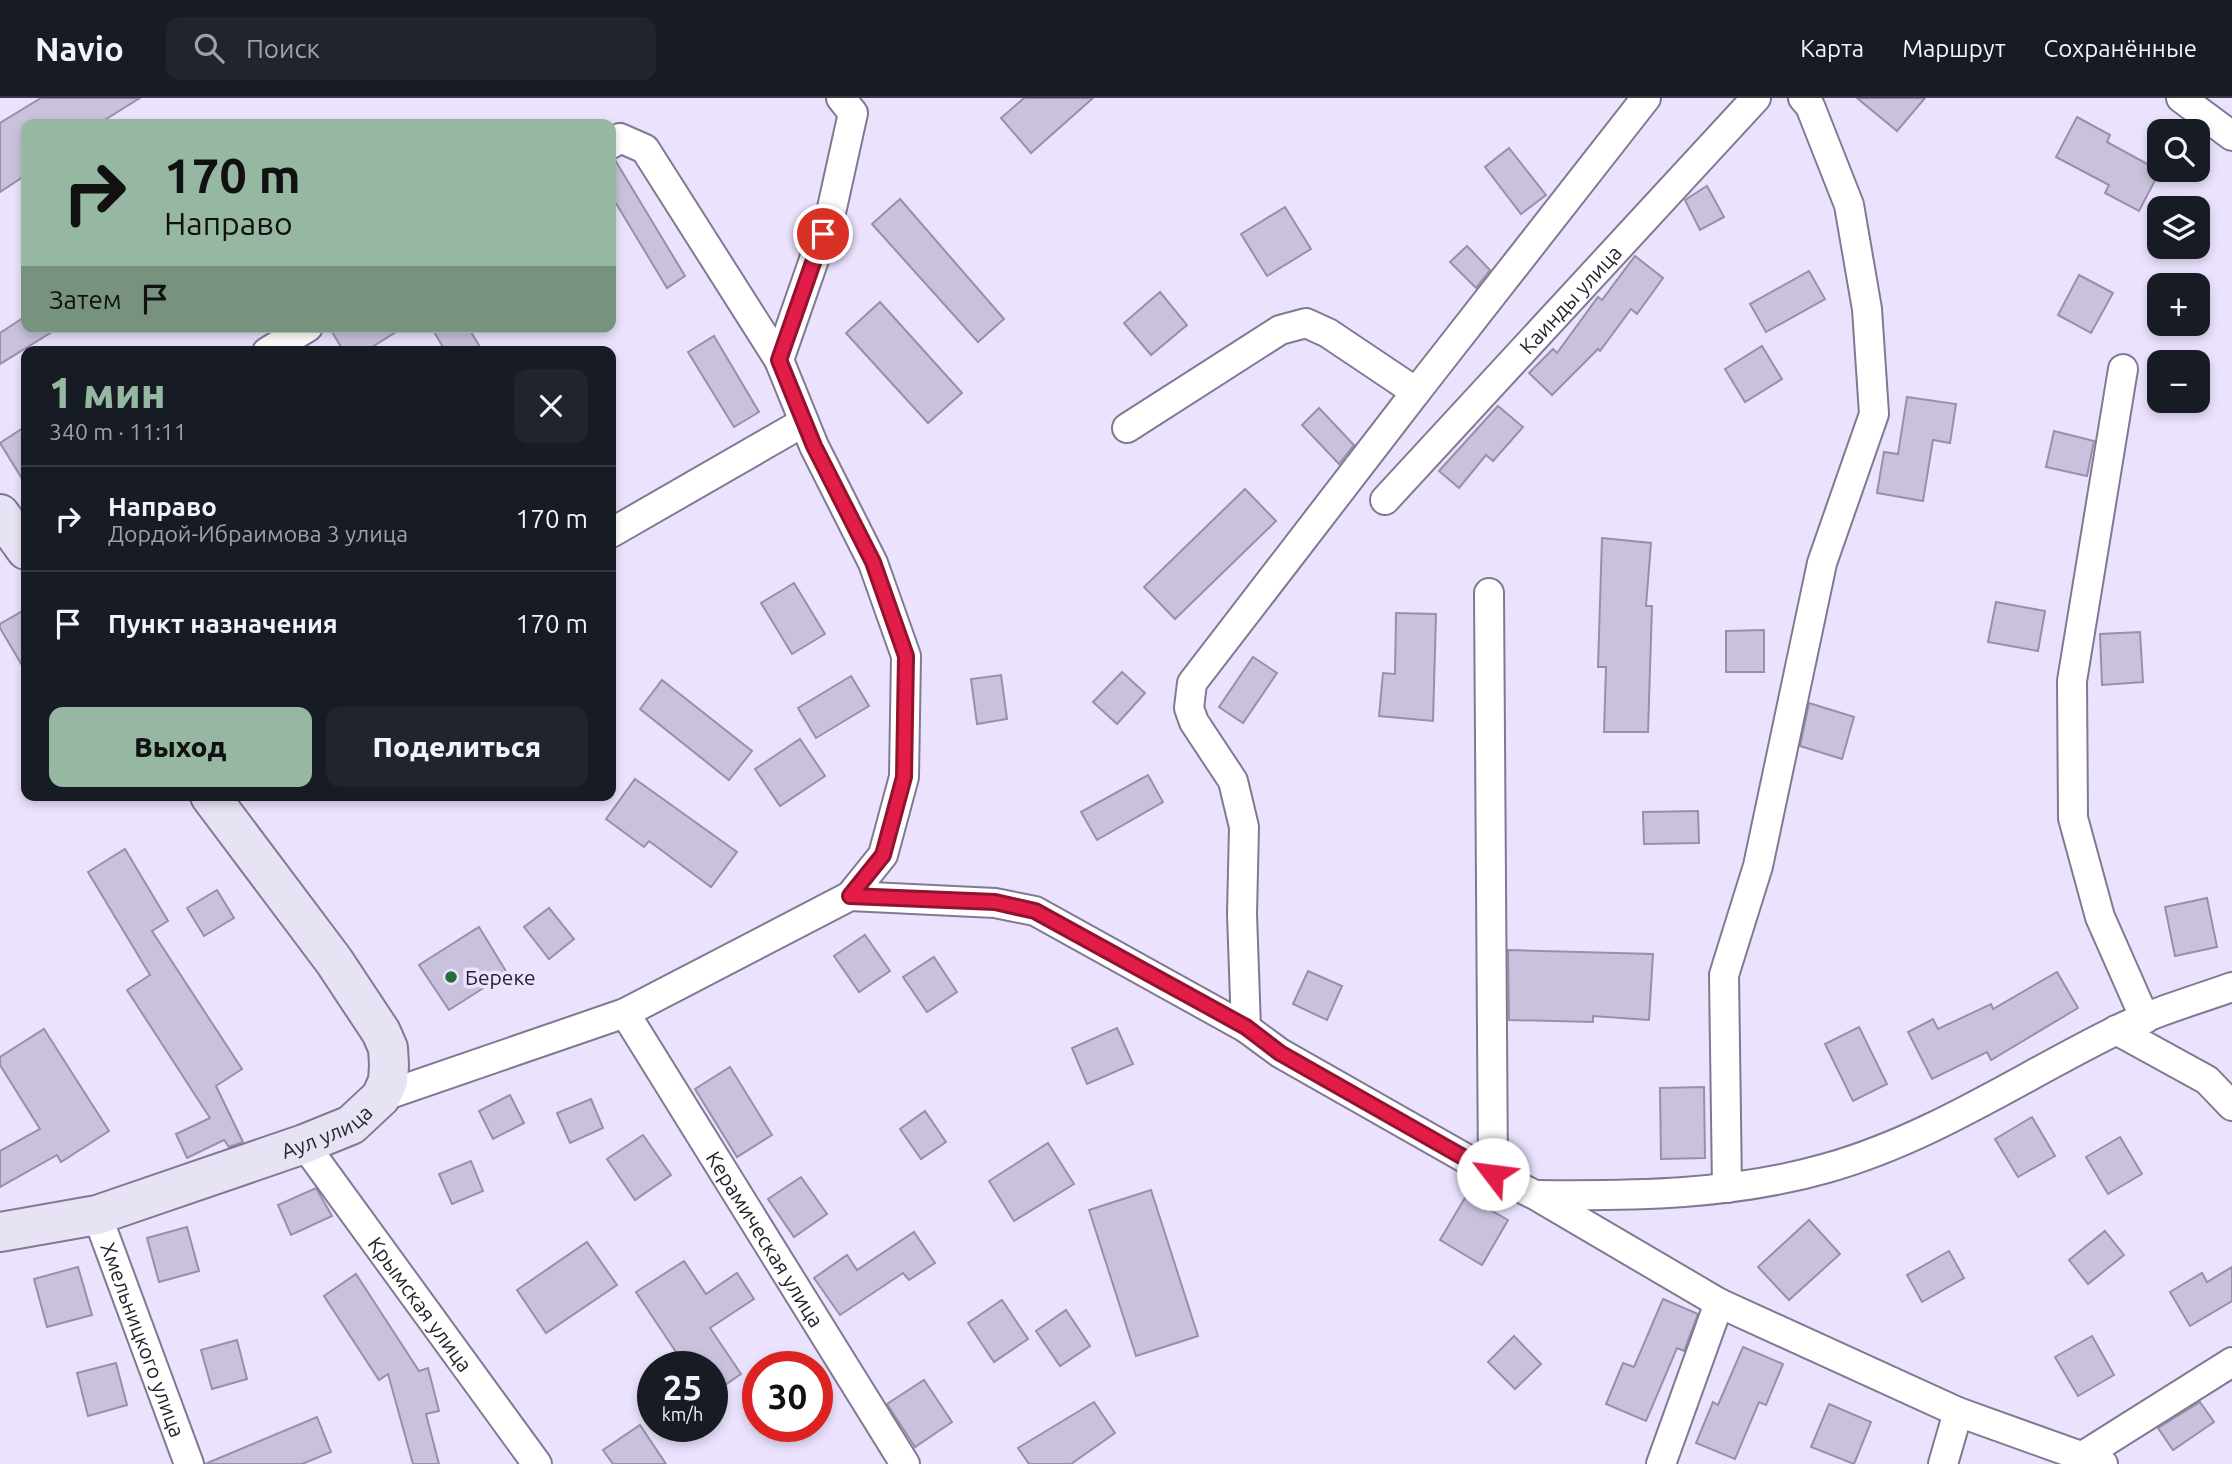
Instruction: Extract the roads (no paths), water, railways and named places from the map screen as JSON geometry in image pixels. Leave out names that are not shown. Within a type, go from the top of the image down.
[{"type":"main road","name":"Аул улица","points":[[0,1232],[97,1215],[304,1144],[351,1125],[381,1097],[388,1081],[389,1065],[388,1048],[381,1032],[334,961],[215,801]]},
{"type":"street","points":[[779,360],[832,208],[853,113],[841,98]]},
{"type":"street","points":[[1246,1027],[1242,914],[1244,827],[1233,781],[1194,722],[1189,708],[1192,683],[1646,98]]},
{"type":"street","name":"Каинды улица","points":[[1385,500],[1756,98]]},
{"type":"street","points":[[1727,1188],[1724,975],[1758,866],[1822,563],[1874,414],[1867,309],[1849,205],[1810,106],[1802,98]]},
{"type":"street","points":[[2181,98],[2232,136]]},
{"type":"street","points":[[381,1097],[625,1013],[850,896],[883,855],[904,777],[906,656],[873,562],[804,422],[779,360],[645,149],[616,141]]},
{"type":"street","points":[[1127,428],[1280,330],[1306,323],[1328,332],[1416,392]]},
{"type":"street","points":[[277,346],[298,333]]},
{"type":"street","points":[[2123,369],[2072,681],[2073,818],[2100,917],[2145,1019]]},
{"type":"street","points":[[616,530],[804,422]]},
{"type":"street","points":[[1489,593],[1493,1174]]},
{"type":"street","points":[[850,896],[995,902],[1035,911],[1246,1027],[1280,1053],[1535,1195],[1719,1303],[1958,1412],[2092,1460],[2232,1362]]},
{"type":"street","points":[[1535,1195],[1620,1196],[1727,1188],[1827,1168],[1921,1134],[2116,1030],[2232,987]]},
{"type":"street","name":"Керамическая улица","points":[[625,1013],[905,1464]]},
{"type":"street","points":[[2116,1030],[2207,1080],[2232,1106]]},
{"type":"street","name":"Крымская улица","points":[[304,1144],[537,1464]]},
{"type":"street","name":"Хмельницкого улица","points":[[97,1215],[189,1464]]},
{"type":"street","points":[[1661,1464],[1719,1303]]},
{"type":"street","points":[[1943,1464],[1958,1412]]},
{"type":"place","name":"Береке","points":[[451,977]]}]
